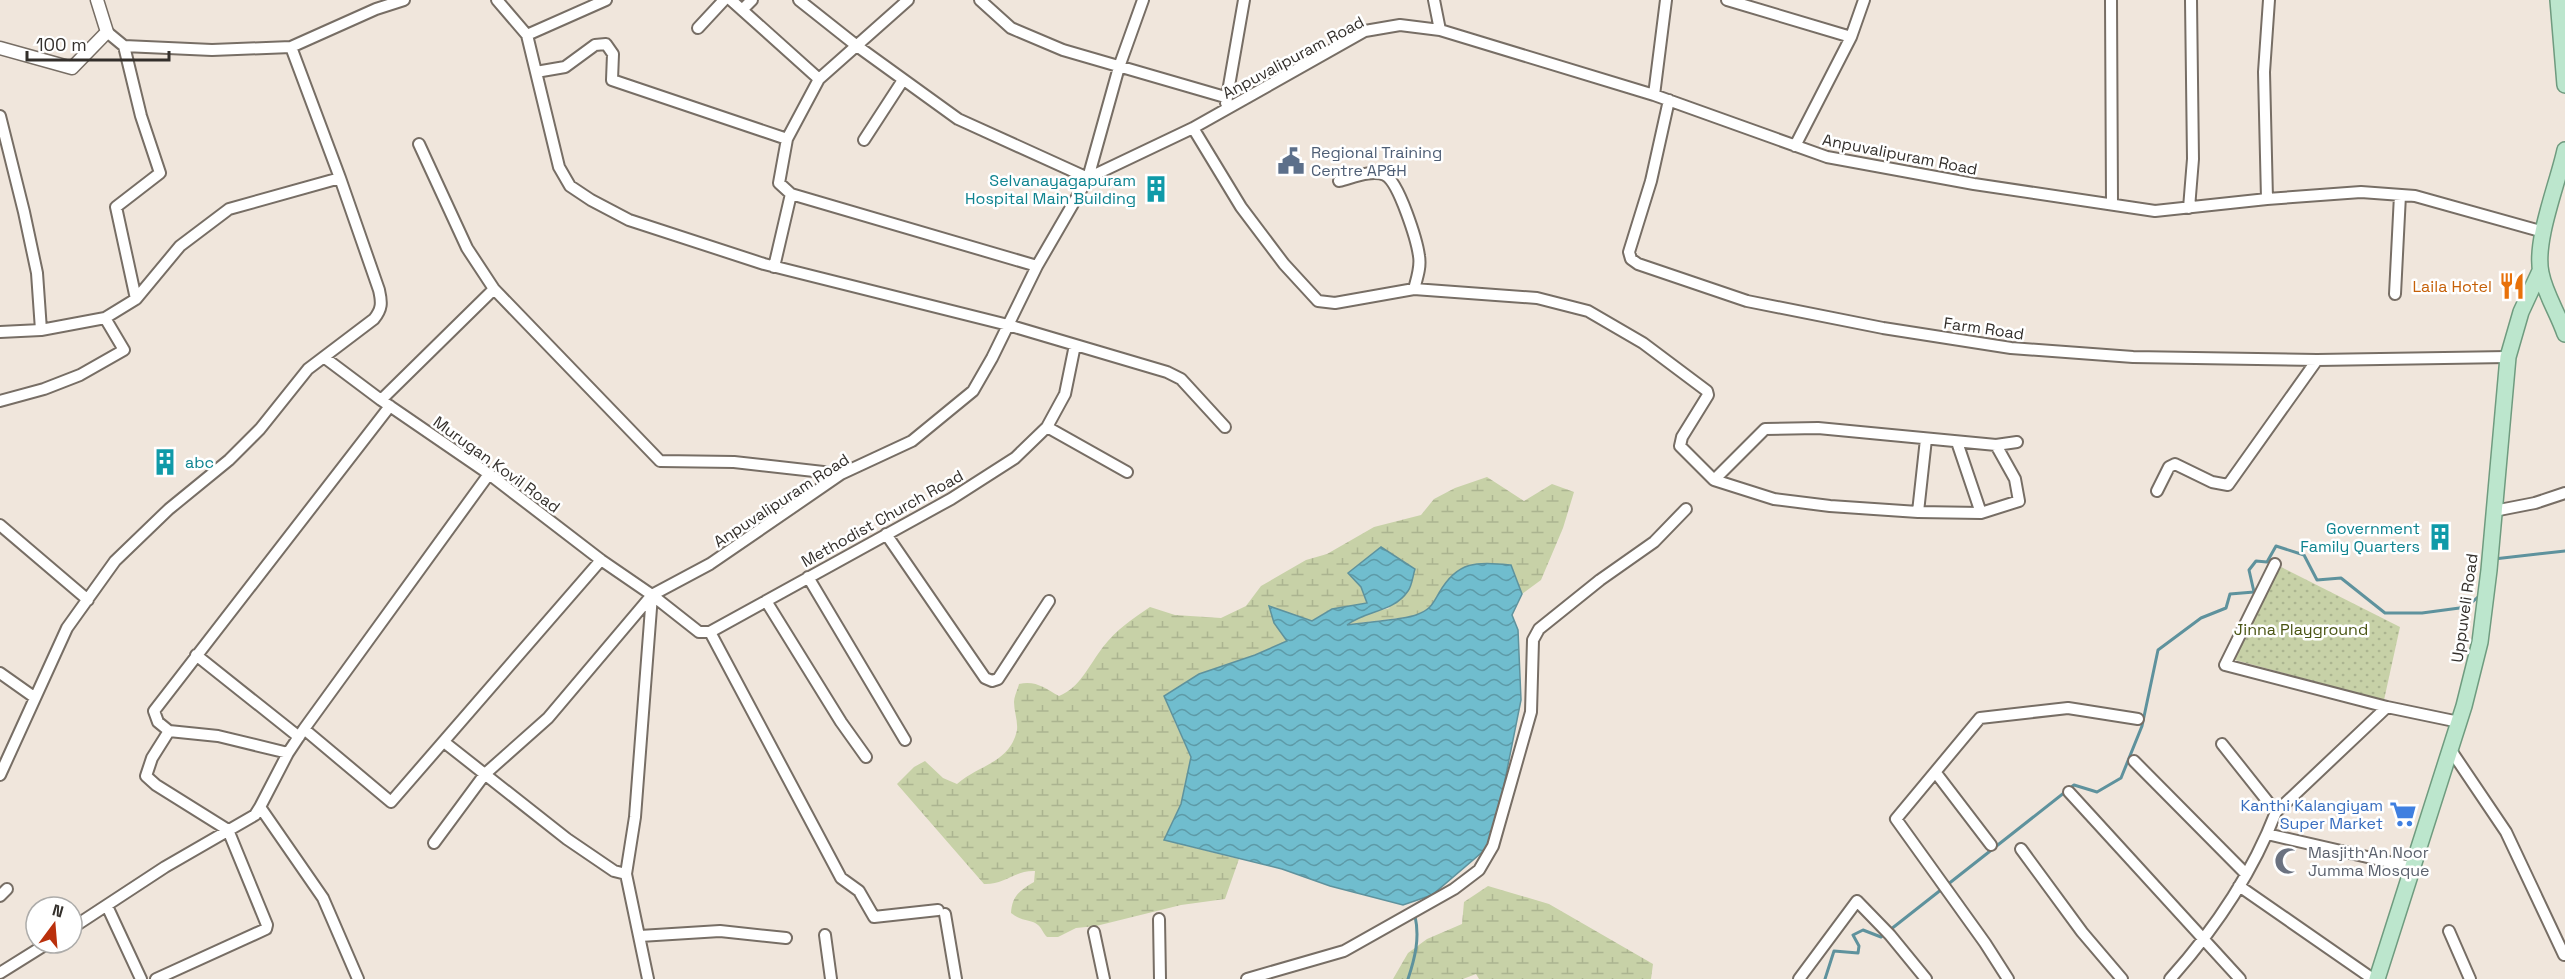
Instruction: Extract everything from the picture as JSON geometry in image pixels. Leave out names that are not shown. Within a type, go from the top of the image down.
[{"type":"main road","points":[[2558,0],[2565,85]]},
{"type":"main road","points":[[2565,150],[2544,232],[2540,271],[2565,334]]},
{"type":"main road","name":"Uppuveli Road","points":[[2375,979],[2450,749],[2480,642],[2491,550],[2508,357],[2521,312],[2540,271]]},
{"type":"street","points":[[98,0],[107,32],[124,46],[212,50],[291,47],[374,5],[404,0]]},
{"type":"street","points":[[497,0],[527,35],[559,167],[570,186],[591,200],[629,220],[774,267],[1008,326],[1182,379],[1225,427]]},
{"type":"street","points":[[527,35],[606,0]]},
{"type":"street","points":[[698,28],[724,0]]},
{"type":"street","points":[[731,0],[819,80]]},
{"type":"street","points":[[742,10],[752,0]]},
{"type":"street","points":[[798,0],[958,119],[1088,178],[1119,68],[1143,0]]},
{"type":"street","points":[[908,0],[819,80],[788,139],[779,183],[791,194],[1037,266]]},
{"type":"street","points":[[980,0],[1011,28],[1063,50],[1225,97]]},
{"type":"street","points":[[1227,109],[1225,97],[1244,0]]},
{"type":"street","points":[[1434,0],[1440,30]]},
{"type":"street","points":[[1654,94],[1666,0]]},
{"type":"street","points":[[1727,0],[1851,37]]},
{"type":"street","points":[[1795,146],[1851,37],[1864,0]]},
{"type":"street","points":[[2111,0],[2112,204]]},
{"type":"street","points":[[2188,208],[2193,159],[2191,0]]},
{"type":"street","points":[[2267,199],[2264,72],[2269,0]]},
{"type":"street","name":"Anpuvalipuram Road","points":[[652,595],[710,564],[841,474],[912,441],[973,391],[1037,266],[1088,178],[1193,128],[1365,31],[1400,25],[1440,30],[1654,94],[1827,157],[1974,184],[2155,211],[2361,192],[2415,196],[2544,232]]},
{"type":"street","points":[[0,48],[72,68],[107,32]]},
{"type":"street","points":[[536,72],[566,67],[595,45],[606,44],[613,54],[612,80],[788,139]]},
{"type":"street","points":[[124,46],[141,116],[160,174],[116,207],[136,299]]},
{"type":"street","points":[[0,775],[67,628],[115,561],[169,509],[229,460],[260,429],[308,369],[374,320],[381,310],[382,302],[340,178],[291,47]]},
{"type":"street","points":[[864,140],[903,80]]},
{"type":"street","name":"Farm Road","points":[[1669,100],[1651,181],[1629,252],[1631,259],[1638,264],[1747,301],[1883,328],[2012,348],[2133,357],[2318,360],[2508,357]]},
{"type":"street","points":[[0,116],[37,273],[42,330]]},
{"type":"street","points":[[1193,128],[1241,207],[1284,264],[1318,301],[1335,303],[1414,289],[1538,298],[1588,311],[1643,343],[1707,391],[1708,395],[1682,437],[1680,446],[1714,480],[1774,499],[1830,506],[1917,512],[1981,513],[2019,501],[2015,479],[1996,445]]},
{"type":"street","points":[[419,144],[467,248],[494,289],[660,461],[734,462],[841,474]]},
{"type":"street","points":[[1339,181],[1372,174],[1384,175],[1392,180],[1408,217],[1419,256],[1420,266],[1414,289]]},
{"type":"street","points":[[0,332],[42,330],[105,318],[136,299],[180,246],[229,209],[340,178]]},
{"type":"street","points":[[774,267],[791,194]]},
{"type":"street","points":[[2395,294],[2400,195]]},
{"type":"street","points":[[288,753],[218,736],[169,731],[158,722],[154,711],[385,403],[494,289]]},
{"type":"street","points":[[0,400],[80,375],[124,350],[105,318]]},
{"type":"street","name":"Methodist Church Road","points":[[710,632],[951,498],[1015,458],[1047,427],[1065,393],[1075,345]]},
{"type":"street","name":"Murugan Kovil Road","points":[[325,358],[385,403],[489,474],[601,560],[652,595]]},
{"type":"street","points":[[2157,491],[2169,467],[2175,464],[2212,482],[2228,485],[2318,360]]},
{"type":"street","points":[[1047,427],[1127,472]]},
{"type":"street","points":[[1714,480],[1765,429],[1818,429],[1996,445],[2017,442]]},
{"type":"street","points":[[1917,512],[1926,439]]},
{"type":"street","points":[[1958,442],[1981,513]]},
{"type":"street","points":[[84,920],[165,867],[255,815],[301,733],[489,474]]},
{"type":"street","points":[[2494,511],[2535,503],[2565,493]]},
{"type":"street","points":[[1247,979],[1344,951],[1454,889],[1479,870],[1493,846],[1531,712],[1533,640],[1539,629],[1600,580],[1654,542],[1686,509]]},
{"type":"street","points":[[0,525],[88,600]]},
{"type":"street","points":[[886,534],[985,678],[992,681],[998,679],[1049,601]]},
{"type":"street","points":[[196,655],[391,802],[601,560]]},
{"type":"street","points":[[2275,564],[2225,665],[2386,707],[2458,722]]},
{"type":"street","points":[[808,577],[905,740]]},
{"type":"street","points":[[652,595],[699,632],[710,632],[841,878],[859,891],[874,917],[941,912],[956,979]]},
{"type":"street","points":[[434,843],[485,774],[549,718],[652,595]]},
{"type":"street","points":[[648,979],[626,874],[635,818],[652,595]]},
{"type":"street","points":[[766,601],[841,722],[866,757]]},
{"type":"street","points":[[0,673],[34,697]]},
{"type":"street","points":[[2170,979],[2204,941],[2239,886],[2276,812],[2386,707]]},
{"type":"street","points":[[2008,979],[1896,819],[1980,718],[2068,708],[2138,719]]},
{"type":"street","points":[[156,979],[266,929],[267,921],[228,830],[156,785],[146,776],[152,758],[169,731]]},
{"type":"street","points":[[444,742],[567,839],[614,871],[626,874]]},
{"type":"street","points":[[2222,744],[2276,812]]},
{"type":"street","points":[[2450,749],[2506,832],[2564,955]]},
{"type":"street","points":[[2134,761],[2246,874]]},
{"type":"street","points":[[1936,773],[1991,845]]},
{"type":"street","points":[[2069,792],[2240,979]]},
{"type":"street","points":[[260,807],[323,898],[358,979]]},
{"type":"street","points":[[2267,834],[2411,867]]},
{"type":"street","points":[[2021,849],[2082,932],[2122,979]]},
{"type":"street","points":[[2239,886],[2375,979]]},
{"type":"street","points":[[1799,979],[1857,901],[1887,932],[1926,979]]},
{"type":"street","points":[[107,906],[141,979]]},
{"type":"street","points":[[1159,919],[1160,979]]},
{"type":"street","points":[[2449,931],[2470,979]]},
{"type":"street","points":[[640,936],[720,932],[786,938]]},
{"type":"street","points":[[1094,932],[1104,979]]},
{"type":"street","points":[[825,935],[831,979]]},
{"type":"street","points":[[0,973],[29,955]]},
{"type":"green space","points":[[1487,477],[1524,501],[1552,484],[1574,492],[1563,528],[1541,580],[1522,594],[1511,565],[1439,593],[1434,605],[1415,616],[1344,625],[1365,614],[1390,608],[1361,587],[1368,603],[1332,609],[1312,621],[1274,623],[1288,641],[1255,655],[1173,718],[1191,757],[1181,804],[1164,840],[1239,859],[1225,899],[1181,905],[1096,926],[1076,928],[1058,937],[1047,937],[1036,923],[1011,913],[1017,894],[1034,882],[1035,871],[984,884],[897,784],[914,767],[925,761],[943,778],[957,784],[993,762],[1008,750],[1017,730],[1014,702],[1019,684],[1035,684],[1059,696],[1073,688],[1113,635],[1150,607],[1175,615],[1221,618],[1246,606],[1261,586],[1306,560],[1327,554],[1374,527],[1421,515],[1434,499],[1455,488]]},
{"type":"green space","name":"Jinna Playground","points":[[2279,566],[2400,627],[2384,700],[2235,660]]},
{"type":"green space","points":[[1488,886],[1549,904],[1653,964],[1651,979],[1479,979],[1476,974],[1463,979],[1393,979],[1408,953],[1427,939],[1462,924],[1464,902]]},
{"type":"water","points":[[1381,547],[1415,569],[1408,591],[1395,603],[1362,616],[1347,625],[1410,617],[1421,613],[1430,606],[1453,574],[1469,565],[1488,563],[1511,565],[1522,594],[1512,615],[1518,630],[1521,700],[1498,815],[1487,848],[1432,895],[1403,905],[1330,886],[1282,869],[1164,840],[1181,804],[1191,757],[1164,696],[1199,674],[1255,655],[1287,641],[1274,623],[1269,606],[1312,621],[1332,609],[1367,603],[1361,587],[1348,573]]},
{"type":"waterway","points":[[1947,885],[2074,785],[2097,792],[2121,778],[2142,726],[2158,650],[2201,618],[2226,608],[2230,594],[2254,592],[2249,570],[2256,561],[2267,562],[2276,546],[2304,555],[2317,580],[2341,578],[2385,613],[2422,613],[2467,607],[2479,596]]},
{"type":"waterway","points":[[2494,559],[2565,551]]},
{"type":"waterway","points":[[1825,979],[1834,951],[1858,953],[1859,946],[1853,935],[1863,930],[1881,937],[1942,889]]},
{"type":"waterway","points":[[1408,979],[1416,948],[1415,916]]},
{"type":"place","name":"Regional Training Centre AP&H","points":[[1291,161]]},
{"type":"place","name":"Selvanayagapuram Hospital Main Building","points":[[1156,189]]},
{"type":"place","name":"Laila Hotel","points":[[2512,286]]},
{"type":"place","name":"abc","points":[[165,462]]},
{"type":"place","name":"Government Family Quarters","points":[[2440,537]]},
{"type":"place","name":"Kanthi Kalangiyam Super Market","points":[[2403,814]]},
{"type":"place","name":"Masjith An Noor Jumma Mosque","points":[[2288,861]]}]
